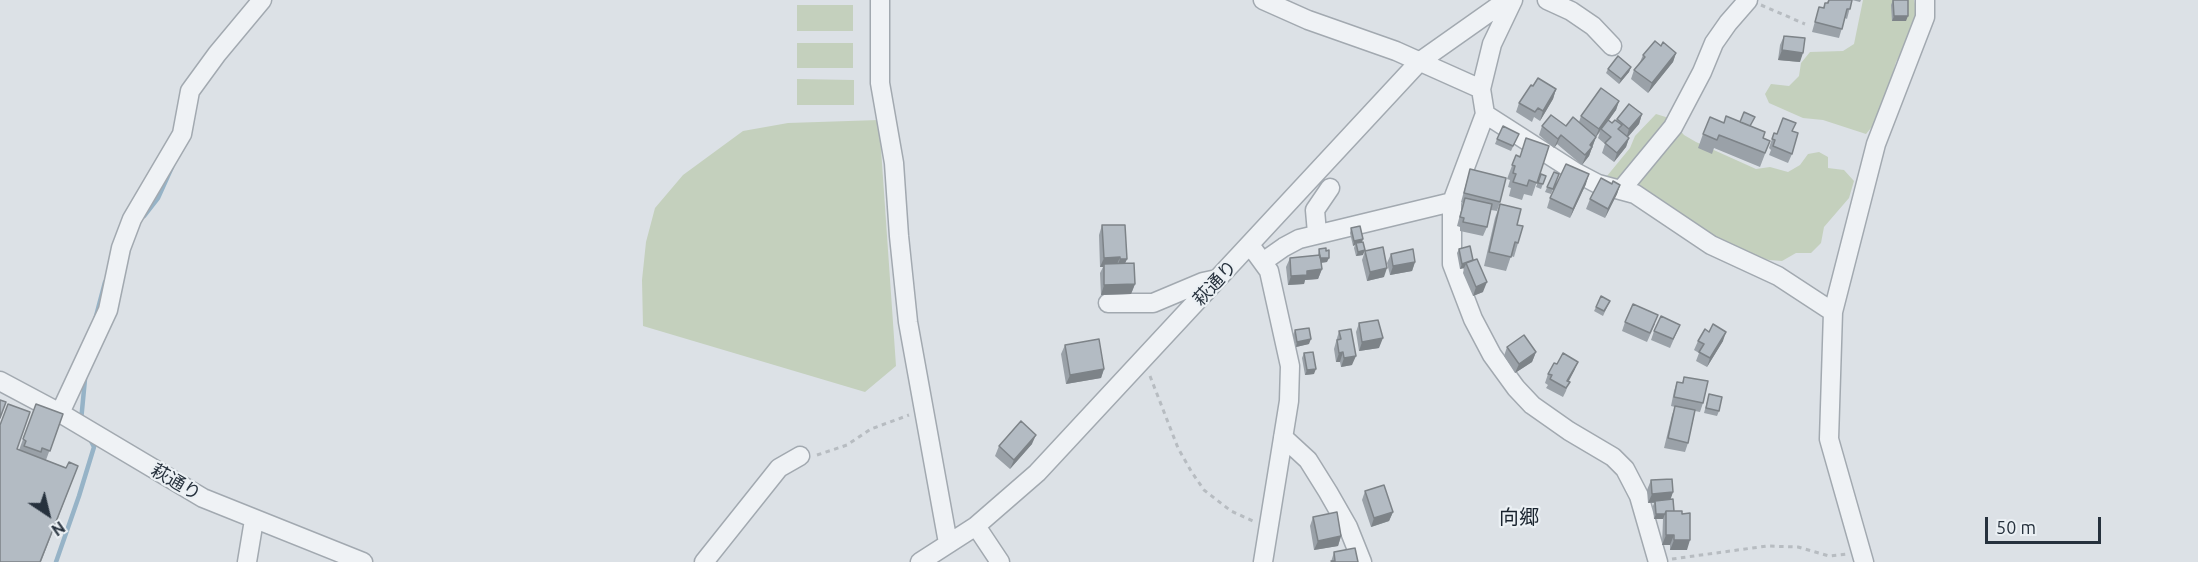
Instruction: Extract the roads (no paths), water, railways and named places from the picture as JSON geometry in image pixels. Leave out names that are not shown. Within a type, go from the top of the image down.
[{"type":"street","points":[[60,413],[108,310],[121,248],[132,219],[182,134],[190,91],[262,0]]},
{"type":"street","points":[[880,0],[880,83],[894,163],[908,322],[948,543]]},
{"type":"street","points":[[1263,0],[1308,20],[1396,51],[1481,89]]},
{"type":"street","name":"萩通り","points":[[920,562],[976,526],[1037,473],[1419,62],[1507,0]]},
{"type":"street","points":[[1513,0],[1492,44],[1481,89],[1485,114],[1470,148],[1452,202],[1452,264],[1473,319],[1492,355],[1516,388],[1532,405],[1569,431],[1613,457],[1625,469],[1639,496],[1658,562]]},
{"type":"street","points":[[1547,0],[1571,11],[1593,26],[1612,46]]},
{"type":"street","points":[[1621,190],[1673,127],[1702,72],[1714,43],[1728,23],[1750,0]]},
{"type":"street","points":[[1862,558],[1829,438],[1833,312],[1876,144],[1925,17],[1925,0]]},
{"type":"street","points":[[1485,114],[1577,173],[1598,184],[1635,194],[1711,245],[1778,276],[1833,312]]},
{"type":"street","points":[[1317,233],[1315,210],[1330,188]]},
{"type":"street","points":[[1264,261],[1284,247],[1317,233],[1452,202]]},
{"type":"street","points":[[1250,245],[1264,261],[1269,271],[1290,366],[1289,401],[1263,562]]},
{"type":"street","points":[[1108,303],[1154,303],[1203,282],[1219,278]]},
{"type":"street","name":"萩通り","points":[[0,381],[60,413],[203,498],[363,562]]},
{"type":"street","points":[[1283,437],[1308,460],[1348,527],[1362,562]]},
{"type":"street","points":[[704,562],[779,468],[800,456]]},
{"type":"street","points":[[247,562],[254,520]]},
{"type":"street","points":[[976,526],[1000,562]]},
{"type":"waterway","points":[[144,216],[158,198],[172,167]]},
{"type":"waterway","points":[[95,320],[105,282]]},
{"type":"waterway","points":[[81,421],[85,379]]},
{"type":"waterway","points":[[56,562],[94,447],[89,437]]},
{"type":"district","name":"向郷","points":[[1519,517]]}]
